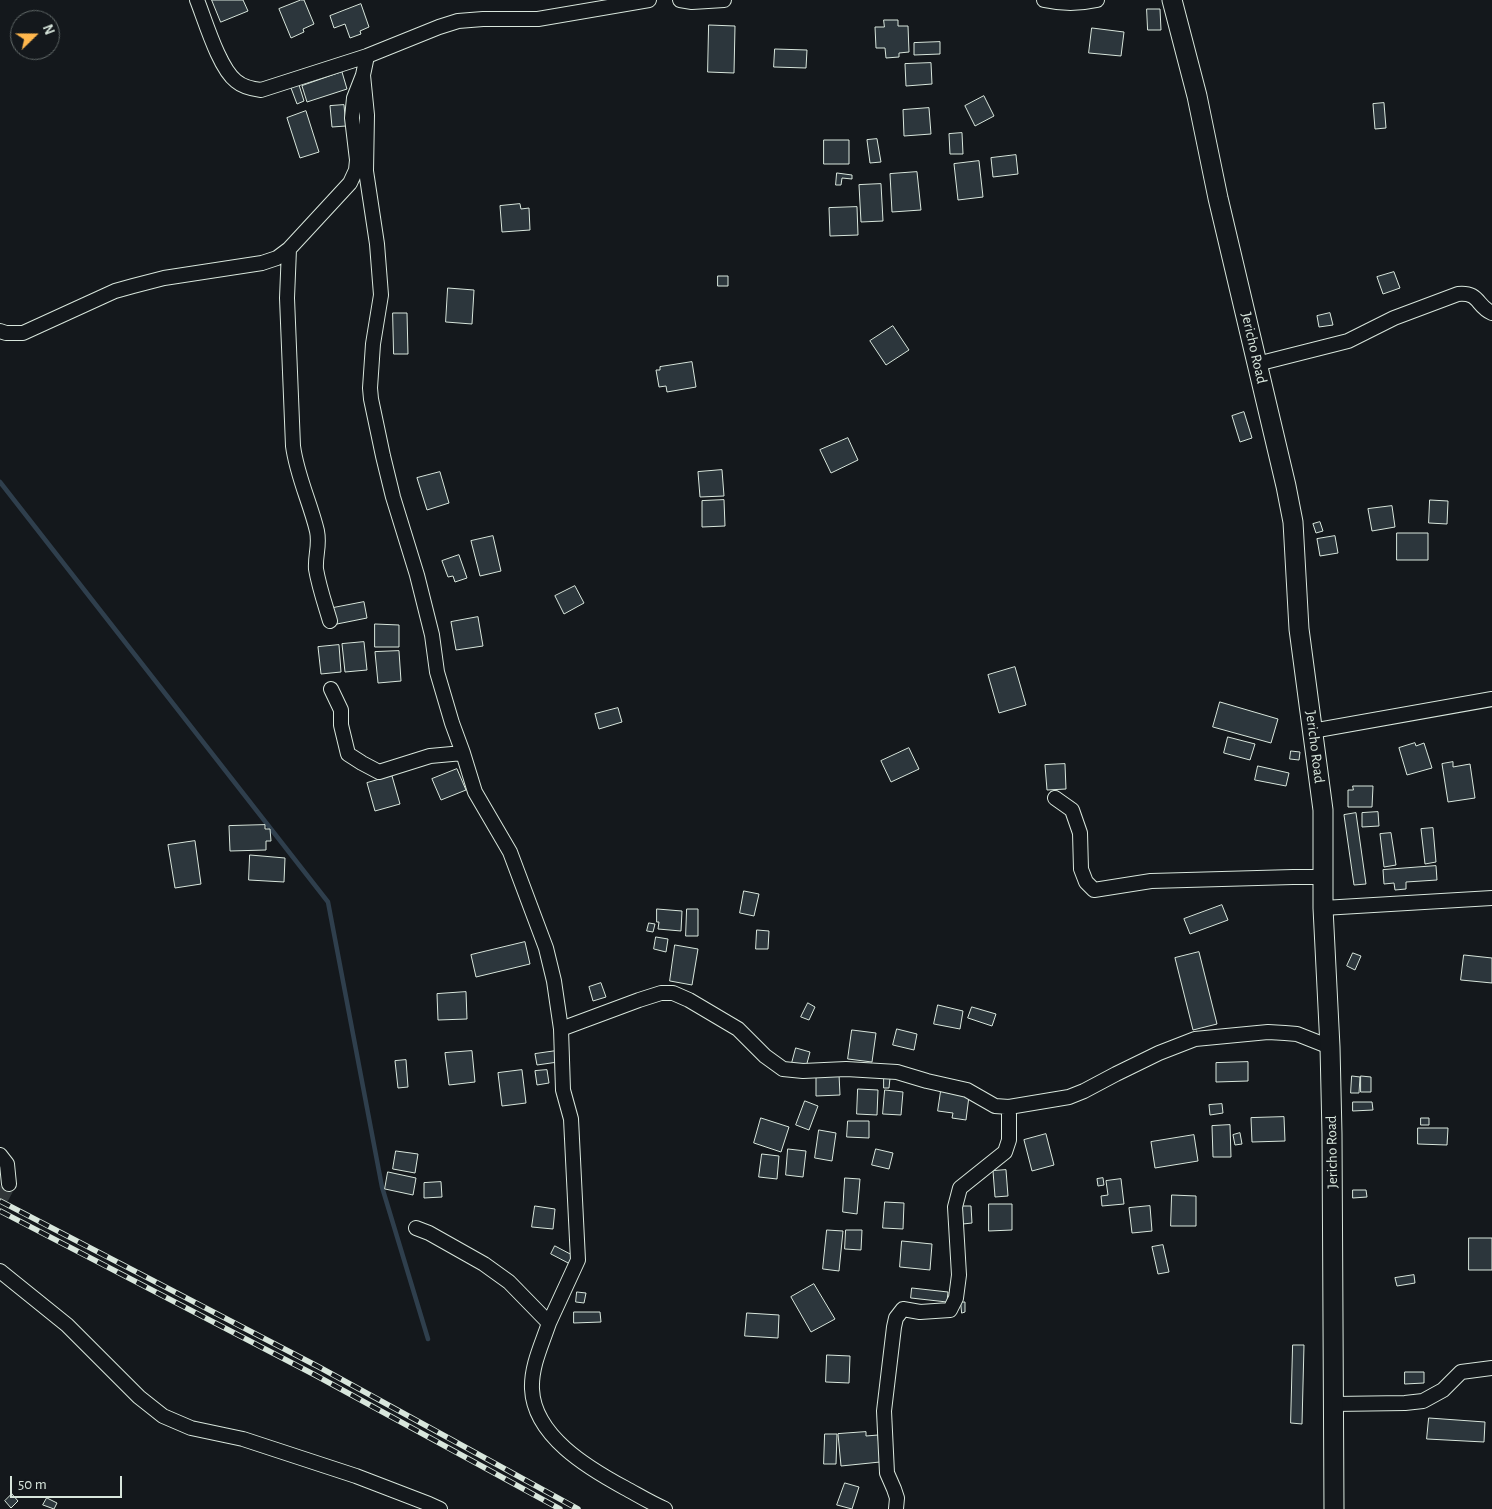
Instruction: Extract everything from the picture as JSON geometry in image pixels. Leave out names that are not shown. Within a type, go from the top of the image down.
[{"type":"street","points":[[197,0],[220,59],[229,74],[235,81],[252,89],[261,90],[367,56],[432,29],[458,21],[538,19],[649,0]]},
{"type":"street","points":[[680,0],[692,2],[724,0]]},
{"type":"street","points":[[1044,0],[1080,4],[1097,0]]},
{"type":"street","name":"Jericho Road","points":[[1171,0],[1197,96],[1218,198],[1293,522],[1299,629],[1323,810],[1323,908],[1332,1134],[1334,1509]]},
{"type":"street","points":[[0,331],[23,333],[115,291],[164,278],[262,263],[277,258],[289,249],[350,183],[356,170],[357,160],[352,118],[354,98],[363,75],[367,56]]},
{"type":"street","points":[[363,75],[366,115],[366,171],[377,244],[381,295],[373,344],[371,400],[393,497],[417,575],[432,635],[436,672],[475,792],[510,852],[546,948],[554,981],[561,1028],[564,1090],[571,1119],[578,1260],[549,1323],[534,1368],[532,1390],[536,1407],[545,1426],[562,1446],[599,1473],[665,1509]]},
{"type":"street","points":[[289,249],[287,298],[292,446],[295,463],[319,542],[316,554],[316,569],[330,621]]},
{"type":"street","points":[[1257,364],[1348,341],[1394,318],[1458,294],[1472,295],[1492,313]]},
{"type":"street","points":[[330,689],[341,710],[341,725],[348,754],[362,764],[379,772],[430,756],[463,753]]},
{"type":"street","points":[[1312,731],[1492,699]]},
{"type":"street","points":[[1056,798],[1072,810],[1080,833],[1081,869],[1086,882],[1094,890],[1151,881],[1323,877]]},
{"type":"street","points":[[1323,908],[1492,898]]},
{"type":"street","points":[[561,1028],[639,1000],[662,993],[673,993],[689,1000],[738,1029],[765,1056],[783,1069],[803,1071],[846,1069],[897,1072],[967,1090],[995,1106],[1009,1108],[1069,1097],[1159,1053],[1195,1039],[1268,1032],[1285,1033],[1297,1034],[1330,1047]]},
{"type":"street","points":[[896,1509],[894,1489],[887,1473],[884,1411],[896,1318],[903,1309],[920,1312],[950,1310],[956,1298],[959,1276],[955,1206],[960,1188],[1005,1152],[1009,1140],[1009,1108]]},
{"type":"street","points":[[0,1155],[7,1164],[9,1184]]},
{"type":"street","points":[[416,1228],[484,1264],[509,1282],[549,1323]]},
{"type":"street","points":[[0,1271],[67,1325],[139,1397],[163,1416],[191,1428],[243,1439],[356,1476],[440,1509]]},
{"type":"street","points":[[1334,1404],[1423,1401],[1443,1390],[1461,1372],[1492,1368]]},
{"type":"building","points":[[212,0],[243,0],[248,11],[221,22]]},
{"type":"building","points":[[304,0],[314,24],[303,29],[304,32],[291,38],[279,9]]},
{"type":"building","points":[[361,4],[369,27],[360,31],[361,34],[350,38],[345,24],[334,28],[330,16]]},
{"type":"building","points":[[1147,9],[1160,9],[1161,30],[1148,30]]},
{"type":"building","points":[[884,20],[898,20],[898,26],[908,26],[909,52],[899,53],[899,57],[886,58],[885,48],[876,48],[875,27],[884,27]]},
{"type":"building","points":[[709,25],[735,26],[734,73],[708,72]]},
{"type":"building","points":[[1092,28],[1124,32],[1121,56],[1089,53]]},
{"type":"building","points":[[940,42],[940,54],[914,55],[914,43]]},
{"type":"building","points":[[775,49],[807,50],[806,68],[774,67]]},
{"type":"building","points":[[931,63],[932,84],[906,86],[905,64]]},
{"type":"building","points":[[342,72],[347,89],[307,102],[302,86]]},
{"type":"building","points":[[299,85],[304,101],[297,104],[291,88]]},
{"type":"building","points":[[984,96],[994,116],[975,126],[965,106]]},
{"type":"building","points":[[1384,103],[1386,128],[1375,129],[1373,104]]},
{"type":"building","points":[[344,105],[346,126],[332,127],[330,106]]},
{"type":"building","points":[[929,108],[931,134],[904,136],[903,110]]},
{"type":"building","points":[[306,111],[319,152],[300,158],[287,118]]},
{"type":"building","points":[[962,133],[963,154],[950,154],[949,134]]},
{"type":"building","points":[[877,139],[881,162],[870,163],[867,140]]},
{"type":"building","points":[[824,140],[849,140],[849,164],[824,164]]},
{"type":"building","points":[[1016,155],[1018,174],[993,177],[991,158]]},
{"type":"building","points":[[979,161],[983,197],[958,200],[954,164]]},
{"type":"building","points":[[917,172],[921,210],[892,212],[890,174]]},
{"type":"building","points":[[837,173],[852,175],[852,179],[842,178],[841,185],[836,185]]},
{"type":"building","points":[[881,184],[883,221],[861,222],[859,185]]},
{"type":"building","points":[[520,204],[521,209],[529,208],[530,230],[502,232],[500,206]]},
{"type":"building","points":[[857,207],[858,235],[830,236],[829,208]]},
{"type":"building","points":[[1394,272],[1400,288],[1383,294],[1377,277]]},
{"type":"building","points":[[718,276],[728,276],[728,286],[718,286]]},
{"type":"building","points":[[448,288],[474,290],[472,324],[446,322]]},
{"type":"building","points":[[393,313],[407,313],[408,354],[394,354]]},
{"type":"building","points":[[1330,313],[1333,325],[1319,327],[1317,316]]},
{"type":"building","points":[[893,326],[909,350],[886,365],[870,341]]},
{"type":"building","points":[[692,362],[696,387],[667,392],[666,386],[659,387],[656,370],[660,370],[660,367]]},
{"type":"building","points":[[1244,412],[1252,438],[1240,442],[1232,416]]},
{"type":"building","points":[[848,438],[858,460],[831,473],[820,450]]},
{"type":"building","points":[[722,470],[724,496],[700,497],[698,472]]},
{"type":"building","points":[[440,472],[449,503],[427,510],[417,478]]},
{"type":"building","points":[[724,500],[725,526],[702,527],[702,501]]},
{"type":"building","points":[[1430,500],[1448,501],[1447,524],[1429,523]]},
{"type":"building","points":[[1392,506],[1395,527],[1372,531],[1368,509]]},
{"type":"building","points":[[1320,522],[1323,531],[1316,533],[1313,524]]},
{"type":"building","points":[[1397,533],[1428,533],[1428,560],[1397,560]]},
{"type":"building","points":[[493,536],[501,571],[480,576],[471,541]]},
{"type":"building","points":[[1335,536],[1338,553],[1320,556],[1317,539]]},
{"type":"building","points":[[459,555],[467,578],[455,582],[453,576],[448,577],[442,561]]},
{"type":"building","points":[[575,586],[584,603],[564,614],[555,596]]},
{"type":"building","points":[[364,602],[367,618],[337,624],[333,608]]},
{"type":"building","points":[[478,617],[483,646],[456,650],[451,622]]},
{"type":"building","points":[[375,624],[399,625],[399,647],[375,647]]},
{"type":"building","points":[[364,642],[367,670],[345,672],[342,644]]},
{"type":"building","points":[[339,645],[341,672],[321,674],[318,647]]},
{"type":"building","points":[[399,651],[401,681],[378,683],[375,652]]},
{"type":"building","points":[[1015,667],[1026,705],[999,713],[988,675]]},
{"type":"building","points":[[1220,702],[1278,719],[1271,743],[1213,727]]},
{"type":"building","points":[[618,708],[622,722],[599,729],[595,714]]},
{"type":"building","points":[[1228,737],[1255,744],[1250,760],[1224,753]]},
{"type":"building","points":[[1415,743],[1416,746],[1424,743],[1432,768],[1407,775],[1399,748]]},
{"type":"building","points":[[909,748],[919,769],[891,782],[881,761]]},
{"type":"building","points":[[1291,751],[1300,752],[1299,760],[1290,759]]},
{"type":"building","points":[[1453,762],[1453,767],[1470,764],[1475,798],[1448,802],[1442,764]]},
{"type":"building","points":[[1065,764],[1066,789],[1047,790],[1045,765]]},
{"type":"building","points":[[1258,766],[1289,773],[1286,786],[1255,780]]},
{"type":"building","points":[[457,769],[466,790],[441,800],[432,779]]},
{"type":"building","points":[[392,776],[400,804],[375,811],[367,783]]},
{"type":"building","points":[[1353,786],[1373,786],[1372,807],[1348,807],[1348,790],[1353,790]]},
{"type":"building","points":[[1378,812],[1379,826],[1362,827],[1362,813]]},
{"type":"building","points":[[1356,813],[1366,884],[1354,885],[1344,815]]},
{"type":"building","points":[[265,825],[265,829],[270,829],[271,841],[266,841],[266,850],[230,851],[229,826]]},
{"type":"building","points":[[1433,828],[1436,862],[1425,864],[1421,829]]},
{"type":"building","points":[[1391,833],[1396,865],[1384,867],[1380,834]]},
{"type":"building","points":[[195,841],[201,884],[175,888],[168,845]]},
{"type":"building","points":[[250,855],[285,858],[284,882],[249,880]]},
{"type":"building","points":[[1436,866],[1437,880],[1406,882],[1406,889],[1395,890],[1394,883],[1384,884],[1383,870]]},
{"type":"building","points":[[744,891],[759,894],[754,916],[740,913]]},
{"type":"building","points":[[1222,905],[1228,920],[1190,934],[1184,919]]},
{"type":"building","points":[[657,909],[682,911],[681,931],[658,929]]},
{"type":"building","points":[[687,909],[698,909],[698,936],[686,936]]},
{"type":"building","points":[[649,923],[655,924],[653,932],[647,931]]},
{"type":"building","points":[[757,930],[769,931],[768,949],[756,949]]},
{"type":"building","points":[[656,937],[668,939],[666,952],[654,949]]},
{"type":"building","points":[[525,942],[530,964],[476,977],[471,955]]},
{"type":"building","points":[[675,945],[698,949],[692,985],[670,981]]},
{"type":"building","points":[[1199,952],[1217,1024],[1193,1030],[1175,958]]},
{"type":"building","points":[[1353,953],[1361,956],[1355,970],[1347,966]]},
{"type":"building","points":[[1464,955],[1492,958],[1492,983],[1461,980]]},
{"type":"building","points":[[601,983],[606,997],[593,1001],[589,987]]},
{"type":"building","points":[[466,992],[467,1019],[438,1020],[437,994]]},
{"type":"building","points":[[808,1003],[815,1007],[809,1020],[801,1017]]},
{"type":"building","points":[[938,1005],[963,1011],[960,1029],[934,1024]]},
{"type":"building","points":[[972,1007],[996,1014],[992,1026],[968,1018]]},
{"type":"building","points":[[897,1029],[917,1034],[914,1050],[893,1045]]},
{"type":"building","points":[[852,1030],[876,1033],[872,1062],[848,1059]]},
{"type":"building","points":[[796,1048],[810,1052],[806,1067],[792,1063]]},
{"type":"building","points":[[472,1051],[475,1082],[449,1085],[445,1053]]},
{"type":"building","points":[[556,1051],[558,1062],[537,1065],[535,1054]]},
{"type":"building","points":[[406,1060],[408,1087],[398,1088],[395,1061]]},
{"type":"building","points":[[1248,1062],[1248,1081],[1216,1082],[1216,1063]]},
{"type":"building","points":[[522,1070],[526,1103],[502,1106],[498,1073]]},
{"type":"building","points":[[547,1070],[549,1083],[537,1085],[535,1071]]},
{"type":"building","points":[[839,1074],[840,1095],[816,1096],[816,1075]]},
{"type":"building","points":[[1352,1076],[1360,1077],[1359,1093],[1351,1093]]},
{"type":"building","points":[[1361,1076],[1371,1077],[1371,1092],[1361,1092]]},
{"type":"building","points":[[884,1077],[890,1078],[889,1088],[884,1088]]},
{"type":"building","points":[[858,1089],[878,1090],[877,1115],[857,1114]]},
{"type":"building","points":[[885,1090],[903,1092],[901,1115],[883,1114]]},
{"type":"building","points":[[941,1091],[969,1096],[966,1120],[952,1118],[953,1113],[938,1111]]},
{"type":"building","points":[[805,1101],[818,1106],[809,1130],[796,1125]]},
{"type":"building","points":[[1353,1102],[1372,1102],[1373,1110],[1353,1111]]},
{"type":"building","points":[[1222,1104],[1223,1113],[1210,1115],[1209,1105]]},
{"type":"building","points":[[1284,1117],[1285,1141],[1252,1142],[1251,1118]]},
{"type":"building","points":[[761,1118],[789,1127],[781,1152],[754,1143]]},
{"type":"building","points":[[1421,1118],[1429,1118],[1429,1125],[1421,1125]]},
{"type":"building","points":[[848,1121],[869,1121],[869,1138],[847,1137]]},
{"type":"building","points":[[1230,1125],[1231,1157],[1213,1157],[1212,1126]]},
{"type":"building","points":[[1418,1128],[1448,1128],[1447,1145],[1418,1144]]},
{"type":"building","points":[[819,1130],[836,1133],[832,1161],[815,1158]]},
{"type":"building","points":[[1240,1133],[1242,1144],[1235,1145],[1233,1135]]},
{"type":"building","points":[[1046,1134],[1054,1165],[1032,1171],[1024,1140]]},
{"type":"building","points":[[1194,1135],[1198,1161],[1155,1168],[1151,1142]]},
{"type":"building","points":[[788,1149],[806,1151],[803,1177],[786,1175]]},
{"type":"building","points":[[876,1149],[893,1153],[889,1169],[872,1165]]},
{"type":"building","points":[[396,1151],[418,1154],[415,1173],[393,1169]]},
{"type":"building","points":[[762,1154],[779,1156],[777,1179],[759,1177]]},
{"type":"building","points":[[1006,1170],[1008,1196],[995,1197],[993,1171]]},
{"type":"building","points":[[388,1172],[416,1178],[413,1195],[385,1189]]},
{"type":"building","points":[[845,1178],[860,1179],[857,1214],[843,1212]]},
{"type":"building","points":[[1103,1178],[1104,1185],[1098,1186],[1097,1179]]},
{"type":"building","points":[[1121,1179],[1124,1204],[1102,1206],[1101,1196],[1108,1195],[1106,1181]]},
{"type":"building","points":[[441,1182],[442,1197],[424,1198],[424,1183]]},
{"type":"building","points":[[1353,1190],[1366,1190],[1367,1197],[1353,1198]]},
{"type":"building","points":[[1172,1195],[1196,1196],[1196,1226],[1171,1226]]},
{"type":"building","points":[[885,1202],[904,1203],[903,1229],[883,1228]]},
{"type":"building","points":[[989,1204],[1012,1204],[1012,1230],[989,1231]]},
{"type":"building","points":[[535,1206],[555,1209],[553,1229],[532,1227]]},
{"type":"building","points":[[961,1206],[971,1206],[972,1223],[963,1224]]},
{"type":"building","points":[[1150,1206],[1152,1231],[1132,1233],[1129,1208]]},
{"type":"building","points":[[827,1230],[843,1231],[839,1271],[823,1269]]},
{"type":"building","points":[[846,1230],[862,1230],[861,1250],[845,1249]]},
{"type":"building","points":[[1469,1238],[1492,1238],[1492,1270],[1469,1270]]},
{"type":"building","points":[[902,1241],[932,1244],[930,1270],[900,1267]]},
{"type":"building","points":[[1163,1245],[1169,1272],[1158,1274],[1152,1247]]},
{"type":"building","points":[[555,1246],[576,1257],[572,1265],[551,1254]]},
{"type":"building","points":[[1414,1275],[1415,1283],[1397,1286],[1395,1278]]},
{"type":"building","points":[[814,1284],[835,1319],[811,1332],[791,1297]]},
{"type":"building","points":[[912,1288],[948,1292],[947,1302],[911,1298]]},
{"type":"building","points":[[577,1292],[586,1293],[584,1303],[576,1302]]},
{"type":"building","points":[[961,1302],[965,1302],[965,1312],[962,1313]]},
{"type":"building","points":[[574,1312],[600,1312],[601,1322],[574,1323]]},
{"type":"building","points":[[747,1313],[779,1315],[778,1338],[745,1336]]},
{"type":"building","points":[[1293,1345],[1304,1345],[1302,1424],[1291,1423]]},
{"type":"building","points":[[827,1355],[850,1356],[849,1383],[826,1382]]},
{"type":"building","points":[[1405,1372],[1424,1372],[1424,1383],[1405,1384]]},
{"type":"building","points":[[1429,1418],[1485,1422],[1484,1442],[1427,1439]]},
{"type":"building","points":[[866,1432],[866,1436],[878,1435],[880,1462],[841,1466],[838,1434]]},
{"type":"building","points":[[825,1434],[837,1434],[836,1464],[824,1464]]},
{"type":"building","points":[[845,1483],[859,1487],[852,1509],[837,1505]]},
{"type":"building","points":[[12,1494],[18,1501],[11,1508],[5,1501]]},
{"type":"building","points":[[47,1498],[57,1503],[54,1509],[43,1505]]},
{"type":"waterway","points":[[0,482],[328,902],[382,1187],[428,1339]]},
{"type":"tunnel","points":[[0,1201],[9,1184]]},
{"type":"railway","points":[[0,1201],[319,1367],[578,1509]]},
{"type":"railway","points":[[0,1211],[315,1375],[560,1509]]}]
